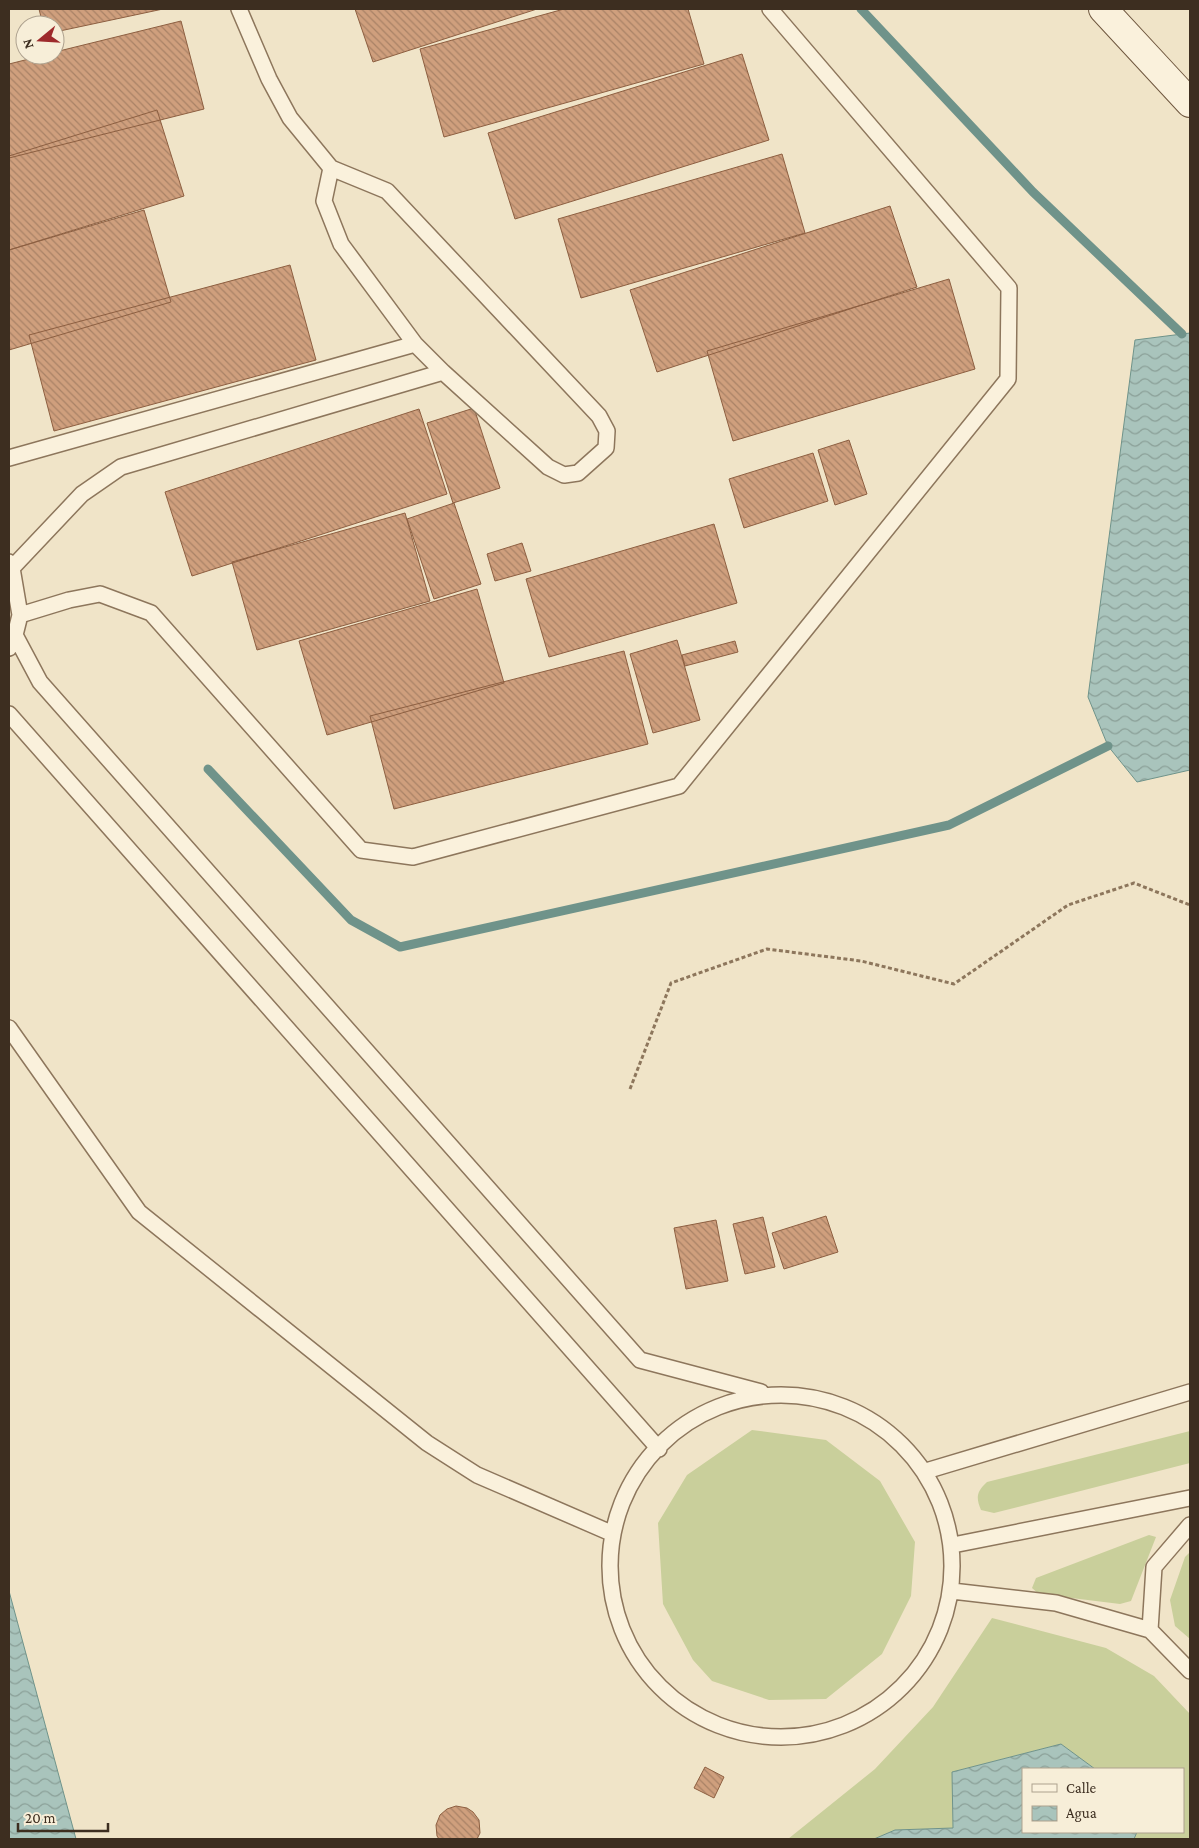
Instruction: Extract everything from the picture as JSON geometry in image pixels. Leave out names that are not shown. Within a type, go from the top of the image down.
[{"type":"street","points":[[1103,9],[1190,103]]},
{"type":"lane","points":[[239,9],[269,79],[290,118],[331,168],[387,191],[598,416],[607,431],[606,448],[578,473],[564,475],[548,467],[443,372],[415,344],[341,244],[324,201],[331,168]]},
{"type":"lane","points":[[20,615],[70,600],[100,594],[151,613],[361,850],[413,857],[679,786],[1008,379],[1009,288],[770,9]]},
{"type":"lane","points":[[9,458],[415,344]]},
{"type":"lane","points":[[443,372],[122,467],[82,494],[11,565],[20,615],[12,642],[40,682],[640,1360],[761,1392],[824,1397],[882,1425],[926,1471],[953,1545],[952,1591],[934,1646],[900,1692],[852,1724],[796,1738],[739,1734],[686,1710],[644,1671],[617,1620],[608,1562],[611,1534],[627,1485],[682,1422],[761,1392]]},
{"type":"lane","points":[[9,714],[659,1449]]},
{"type":"lane","points":[[9,1028],[139,1212],[426,1443],[477,1475],[611,1534]]},
{"type":"lane","points":[[926,1471],[1190,1392]]},
{"type":"lane","points":[[953,1545],[1190,1498]]},
{"type":"lane","points":[[1150,1630],[1154,1567],[1190,1525]]},
{"type":"lane","points":[[952,1591],[1056,1603],[1150,1630],[1190,1671]]},
{"type":"path","points":[[630,1089],[671,983],[767,949],[861,961],[954,984],[1068,905],[1134,883],[1190,905]]},
{"type":"green space","points":[[752,1430],[826,1440],[880,1481],[915,1542],[911,1596],[882,1654],[826,1699],[769,1700],[712,1681],[693,1660],[663,1604],[658,1523],[687,1475]]},
{"type":"green space","points":[[1190,1431],[1190,1463],[994,1513],[981,1510],[979,1506],[979,1492],[987,1482]]},
{"type":"green space","points":[[1149,1535],[1156,1537],[1131,1601],[1120,1604],[1039,1594],[1032,1588],[1036,1578]]},
{"type":"green space","points":[[1190,1552],[1190,1639],[1175,1626],[1170,1600],[1185,1557]]},
{"type":"green space","points":[[992,1618],[1106,1648],[1154,1676],[1190,1714],[1190,1839],[1134,1839],[1137,1833],[1184,1833],[1184,1768],[1094,1768],[1061,1744],[952,1772],[953,1828],[895,1830],[874,1839],[788,1839],[875,1769],[933,1707]]},
{"type":"water","points":[[1190,333],[1190,770],[1137,782],[1108,746],[1088,697],[1135,340]]},
{"type":"water","points":[[9,1591],[76,1839],[9,1839]]},
{"type":"water","points":[[1061,1744],[1094,1768],[1022,1768],[1022,1833],[1137,1833],[1134,1839],[874,1839],[895,1830],[953,1828],[952,1772]]},
{"type":"building","points":[[39,9],[163,9],[65,30],[65,15],[40,15]]},
{"type":"building","points":[[355,9],[537,9],[373,62]]},
{"type":"building","points":[[564,9],[688,9],[704,64],[444,137],[420,49]]},
{"type":"building","points":[[181,21],[204,109],[9,158],[9,64],[15,62],[15,65],[65,65],[65,50]]},
{"type":"building","points":[[742,54],[769,140],[515,219],[488,133]]},
{"type":"building","points":[[157,110],[184,196],[9,250],[9,156]]},
{"type":"building","points":[[782,154],[805,233],[581,298],[558,219]]},
{"type":"building","points":[[890,206],[917,287],[657,372],[630,290]]},
{"type":"building","points":[[144,210],[171,302],[9,350],[9,250]]},
{"type":"building","points":[[290,265],[316,360],[54,431],[29,335]]},
{"type":"building","points":[[949,279],[975,369],[733,441],[707,351]]},
{"type":"building","points":[[474,408],[500,488],[453,503],[427,423]]},
{"type":"building","points":[[419,409],[447,494],[192,576],[165,492]]},
{"type":"building","points":[[849,440],[867,494],[835,505],[818,450]]},
{"type":"building","points":[[813,453],[828,501],[744,528],[729,479]]},
{"type":"building","points":[[454,503],[481,584],[434,599],[407,519]]},
{"type":"building","points":[[405,513],[430,601],[257,650],[232,562]]},
{"type":"building","points":[[714,524],[737,603],[549,657],[526,579]]},
{"type":"building","points":[[522,543],[531,571],[495,581],[487,554]]},
{"type":"building","points":[[477,589],[504,683],[327,735],[299,641]]},
{"type":"building","points":[[677,640],[700,720],[653,733],[630,654]]},
{"type":"building","points":[[735,641],[738,652],[685,666],[682,655]]},
{"type":"building","points":[[624,651],[648,744],[394,809],[370,716]]},
{"type":"building","points":[[826,1216],[838,1252],[784,1269],[772,1233]]},
{"type":"building","points":[[763,1217],[775,1267],[745,1274],[733,1224]]},
{"type":"building","points":[[716,1220],[728,1281],[686,1289],[674,1228]]},
{"type":"building","points":[[705,1767],[724,1777],[714,1798],[694,1788]]},
{"type":"building","points":[[456,1806],[467,1808],[479,1820],[480,1833],[477,1839],[439,1839],[437,1836],[436,1825],[440,1815],[447,1809]]},
{"type":"waterway","points":[[861,9],[1033,192],[1182,334]]},
{"type":"waterway","points":[[208,769],[351,920],[400,947],[949,825],[1108,746]]}]
